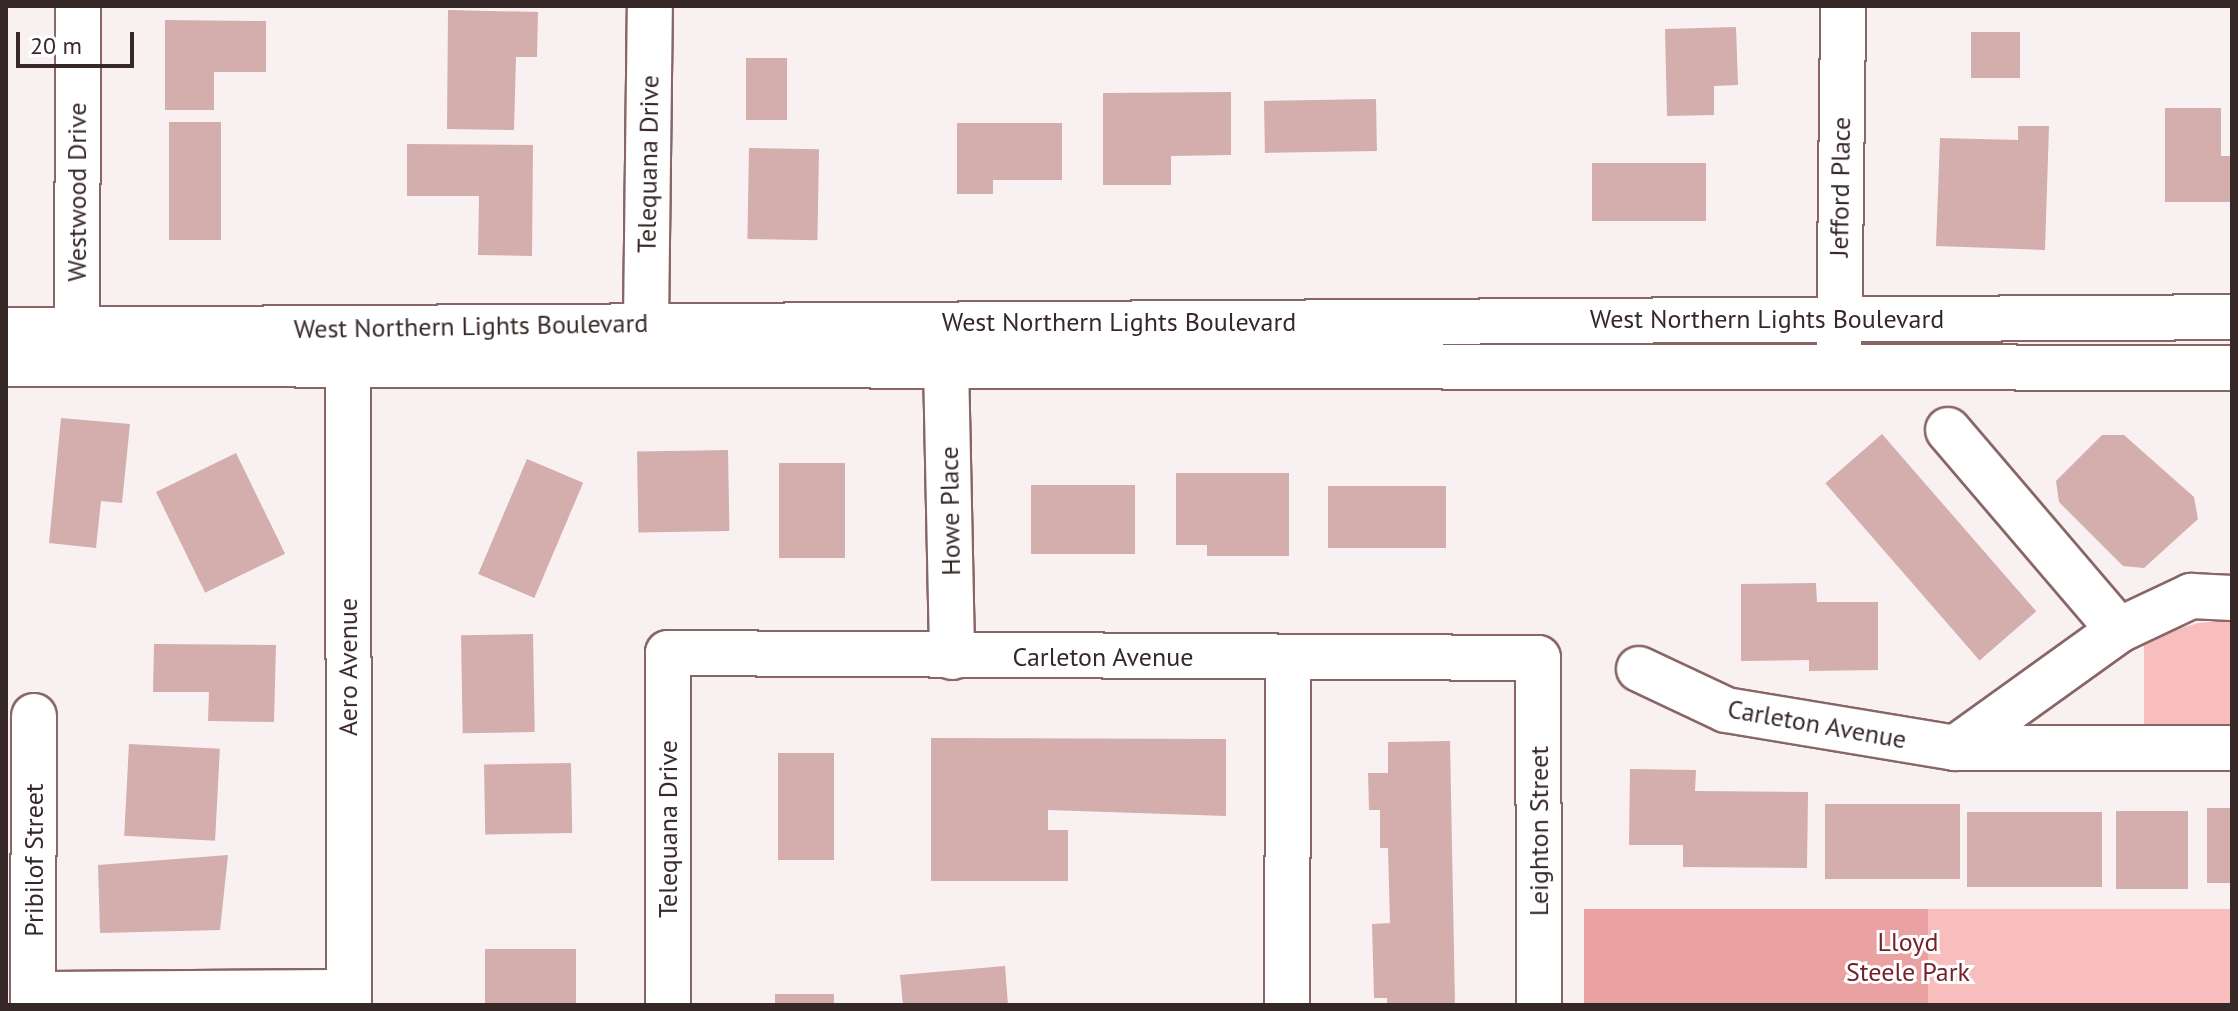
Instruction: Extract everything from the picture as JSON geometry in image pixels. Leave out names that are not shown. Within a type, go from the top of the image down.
[{"type":"street","name":"Westwood Drive","points":[[77,330],[78,6]]},
{"type":"street","name":"Telequana Drive","points":[[646,323],[650,6]]},
{"type":"street","name":"Jefford Place","points":[[1839,367],[1843,6]]},
{"type":"street","name":"West Northern Lights Boulevard","points":[[6,364],[348,346],[646,323],[2232,317]]},
{"type":"street","points":[[1366,322],[1366,366]]},
{"type":"street","name":"West Northern Lights Boulevard","points":[[6,330],[77,330],[348,346],[946,364],[2232,368]]},
{"type":"street","name":"Aero Avenue","points":[[348,346],[349,999]]},
{"type":"street","name":"Howe Place","points":[[946,364],[952,657]]},
{"type":"street","points":[[1948,430],[2119,630]]},
{"type":"street","points":[[1955,748],[2119,630],[2191,596],[2232,598]]},
{"type":"street","name":"Telequana Drive","points":[[668,653],[668,1005]]},
{"type":"street","name":"Carleton Avenue","points":[[668,653],[1538,658]]},
{"type":"street","points":[[1287,1005],[1288,657]]},
{"type":"street","name":"Leighton Street","points":[[1538,658],[1539,1005]]},
{"type":"street","name":"Carleton Avenue","points":[[1639,669],[1726,710],[1955,748],[2232,748]]},
{"type":"street","name":"Pribilof Street","points":[[33,999],[34,716]]},
{"type":"street","points":[[33,999],[349,999]]},
{"type":"green space","points":[[2232,620],[2232,734],[2144,730],[2144,639],[2198,623]]},
{"type":"green space","name":"Lloyd Steele Park","points":[[1584,909],[2232,909],[2232,1005],[1584,1005]]},
{"type":"green space","points":[[1584,909],[1928,909],[1928,1005],[1584,1005]]},
{"type":"building","points":[[448,10],[538,12],[537,57],[516,57],[514,130],[447,129]]},
{"type":"building","points":[[165,20],[266,21],[266,72],[214,72],[214,110],[165,110]]},
{"type":"building","points":[[1736,27],[1738,85],[1714,86],[1714,115],[1667,116],[1665,29]]},
{"type":"building","points":[[1971,32],[2020,32],[2020,78],[1971,78]]},
{"type":"building","points":[[746,58],[787,58],[787,120],[746,120]]},
{"type":"building","points":[[1231,92],[1231,155],[1171,156],[1171,185],[1103,185],[1103,93]]},
{"type":"building","points":[[1376,99],[1377,151],[1265,153],[1264,101]]},
{"type":"building","points":[[2165,108],[2221,108],[2221,156],[2232,156],[2232,202],[2165,202]]},
{"type":"building","points":[[169,122],[221,122],[221,240],[169,240]]},
{"type":"building","points":[[957,123],[1062,123],[1062,180],[993,180],[993,194],[957,194]]},
{"type":"building","points":[[2018,126],[2049,126],[2045,250],[1936,246],[1940,138],[2018,140]]},
{"type":"building","points":[[407,144],[533,145],[532,256],[478,255],[479,196],[407,196]]},
{"type":"building","points":[[749,148],[819,149],[817,240],[747,239]]},
{"type":"building","points":[[1592,163],[1706,163],[1706,221],[1592,221]]},
{"type":"building","points":[[61,418],[130,424],[122,503],[101,501],[96,548],[49,543]]},
{"type":"building","points":[[1882,434],[2036,611],[1980,661],[1825,483]]},
{"type":"building","points":[[2102,435],[2124,435],[2194,497],[2198,519],[2144,568],[2123,566],[2059,502],[2056,481]]},
{"type":"building","points":[[728,450],[729,531],[638,533],[637,452]]},
{"type":"building","points":[[236,453],[285,554],[205,593],[156,492]]},
{"type":"building","points":[[527,459],[583,483],[534,598],[478,574]]},
{"type":"building","points":[[779,463],[845,463],[845,558],[779,558]]},
{"type":"building","points":[[1176,473],[1289,473],[1289,556],[1207,556],[1207,545],[1176,545]]},
{"type":"building","points":[[1031,485],[1135,485],[1135,554],[1031,554]]},
{"type":"building","points":[[1328,486],[1446,486],[1446,548],[1328,548]]},
{"type":"building","points":[[1816,583],[1817,602],[1878,602],[1878,670],[1809,671],[1809,660],[1741,661],[1741,584]]},
{"type":"building","points":[[533,634],[535,732],[463,733],[461,635]]},
{"type":"building","points":[[154,644],[276,645],[274,722],[208,721],[209,692],[153,692]]},
{"type":"building","points":[[931,738],[1226,739],[1226,816],[1048,810],[1048,830],[1068,830],[1068,881],[931,881]]},
{"type":"building","points":[[1450,741],[1455,1005],[1387,1005],[1387,998],[1374,998],[1372,924],[1390,923],[1388,848],[1380,848],[1380,810],[1369,810],[1368,773],[1388,773],[1388,742]]},
{"type":"building","points":[[129,744],[220,749],[215,841],[124,836]]},
{"type":"building","points":[[778,753],[834,753],[834,860],[778,860]]},
{"type":"building","points":[[571,763],[572,833],[485,835],[484,765]]},
{"type":"building","points":[[1630,769],[1696,770],[1695,791],[1808,792],[1807,868],[1683,867],[1683,845],[1629,845]]},
{"type":"building","points":[[1825,804],[1960,804],[1960,879],[1825,879]]},
{"type":"building","points":[[2207,808],[2232,808],[2232,883],[2207,883]]},
{"type":"building","points":[[2116,811],[2188,811],[2188,889],[2116,889]]},
{"type":"building","points":[[1967,812],[2102,812],[2102,887],[1967,887]]},
{"type":"building","points":[[228,855],[220,930],[100,933],[98,865]]},
{"type":"building","points":[[485,949],[576,949],[576,1005],[485,1005]]},
{"type":"building","points":[[1005,966],[1008,1005],[903,1005],[900,975]]},
{"type":"building","points":[[775,994],[834,994],[834,1005],[775,1005]]}]
